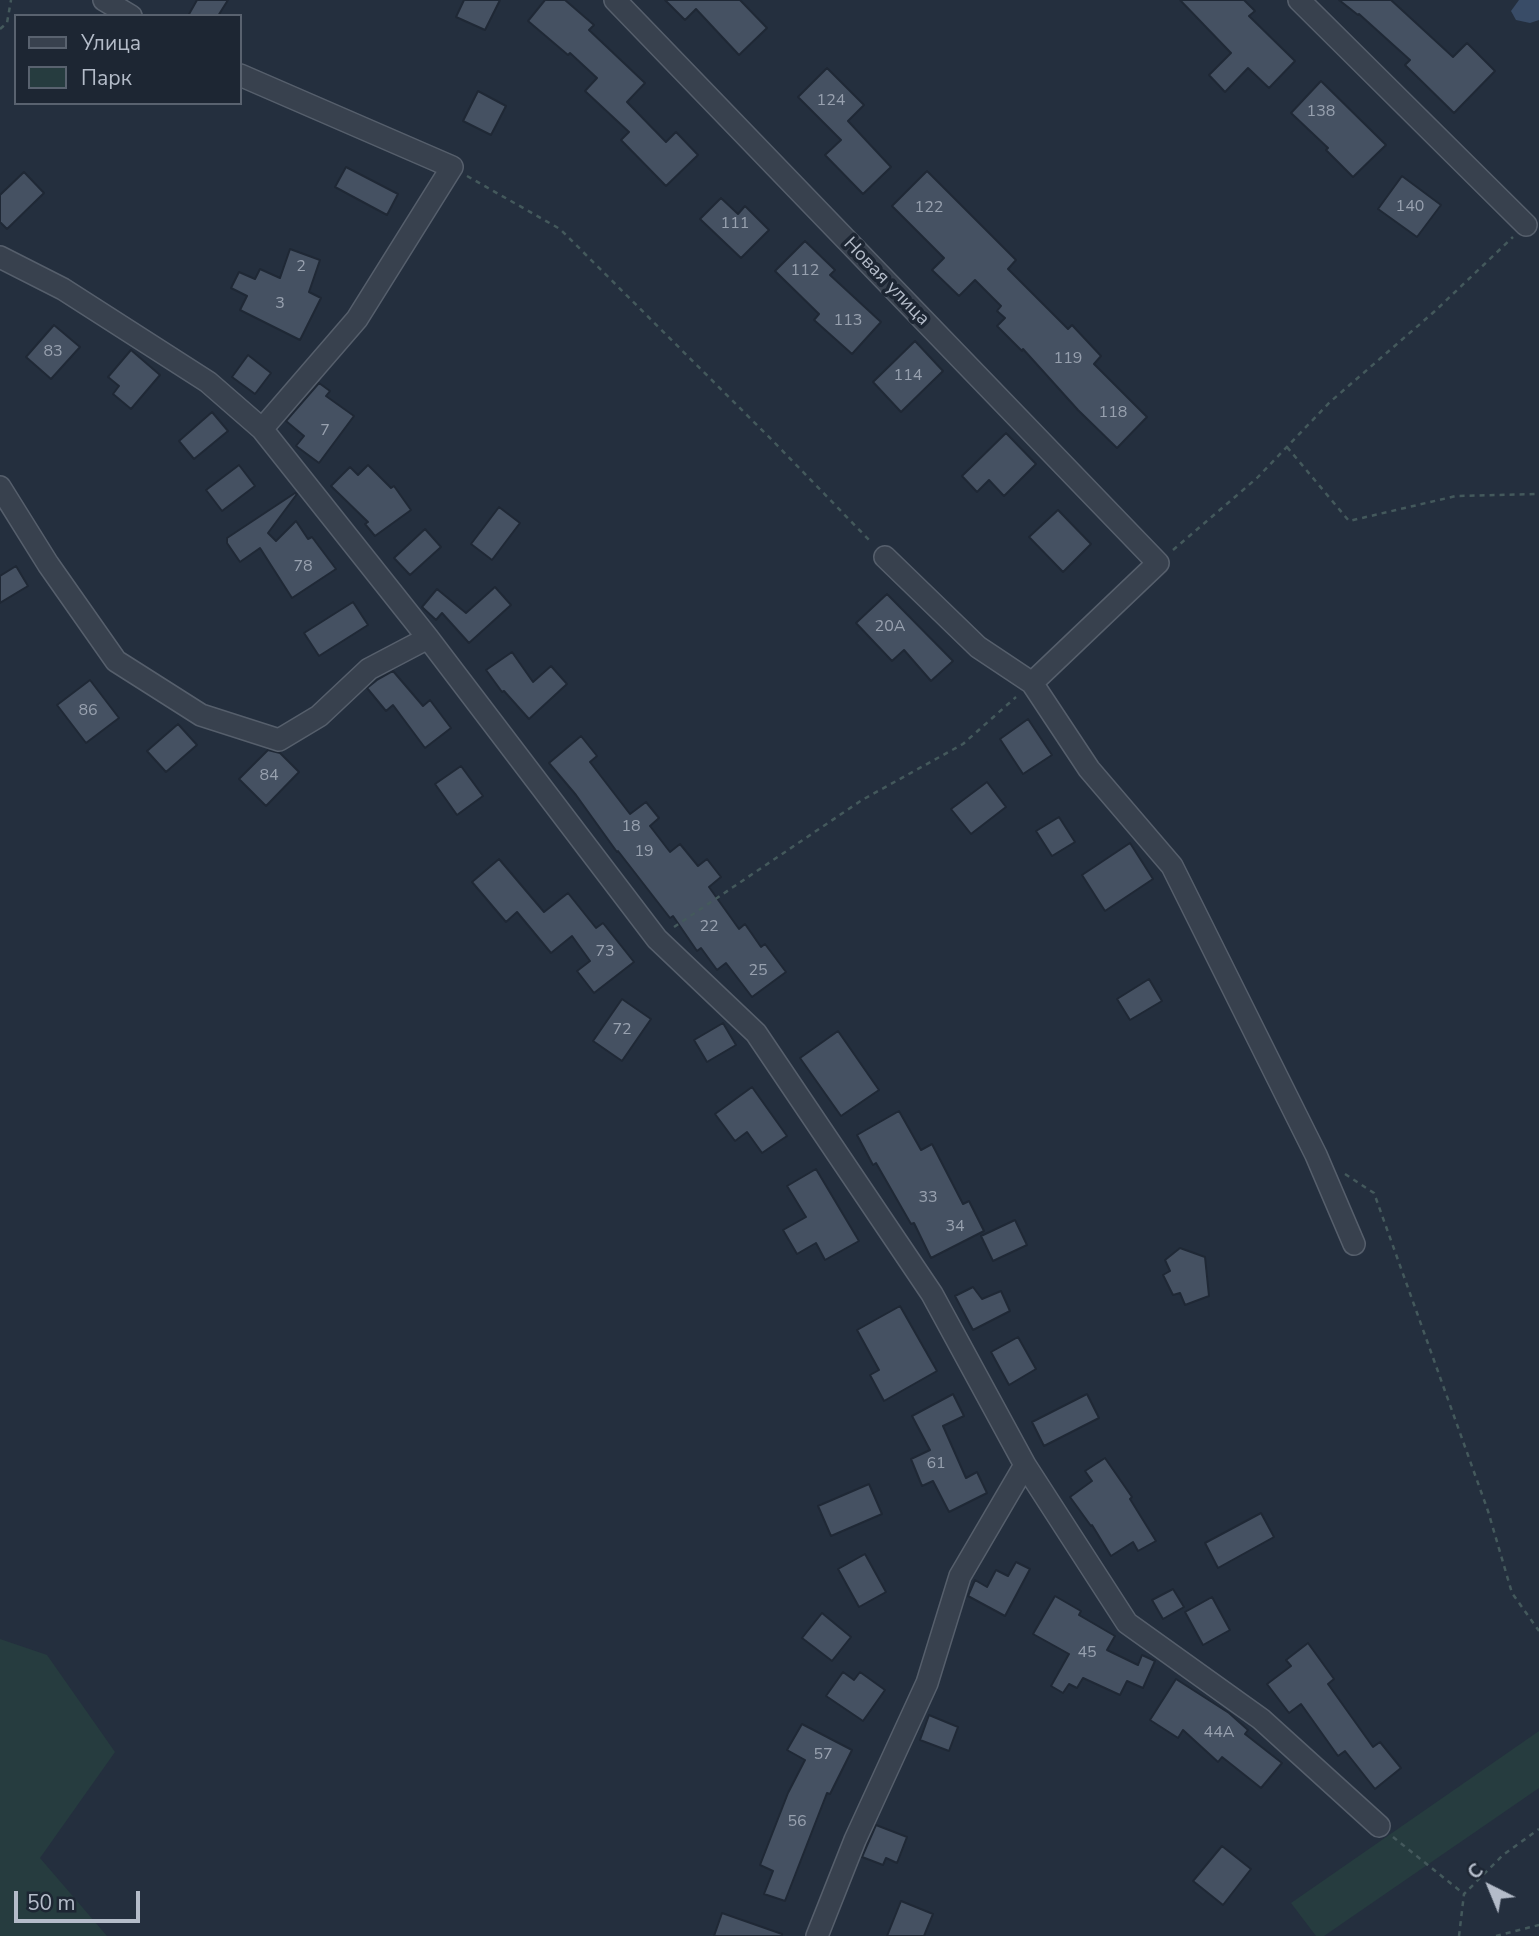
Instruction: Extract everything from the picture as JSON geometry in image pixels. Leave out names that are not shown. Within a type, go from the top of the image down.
[{"type":"street","points":[[104,0],[128,14]]},
{"type":"street","name":"Новая улица","points":[[615,0],[1158,563]]},
{"type":"street","points":[[1298,0],[1526,225]]},
{"type":"street","points":[[242,76],[452,167],[357,319],[262,429]]},
{"type":"street","points":[[0,257],[63,289],[208,382],[262,429],[428,638],[657,939],[756,1033],[932,1294],[1025,1465],[1127,1623],[1261,1719],[1379,1826]]},
{"type":"street","points":[[0,487],[48,564],[116,661],[201,715],[279,740],[319,716],[369,669],[428,638]]},
{"type":"street","points":[[885,557],[978,647],[1032,683],[1089,769],[1172,866],[1316,1155],[1354,1244]]},
{"type":"street","points":[[1032,683],[1158,563]]},
{"type":"street","points":[[817,1936],[855,1840],[927,1683],[960,1576],[1025,1465]]},
{"type":"path","points":[[0,29],[7,23],[11,0]]},
{"type":"path","points":[[452,167],[560,229],[885,557]]},
{"type":"path","points":[[1158,563],[1257,478],[1331,402],[1435,311],[1526,225]]},
{"type":"path","points":[[1287,447],[1349,521],[1456,496],[1539,494]]},
{"type":"path","points":[[657,939],[862,800],[963,744],[1032,683]]},
{"type":"path","points":[[1316,1155],[1374,1194],[1488,1511],[1513,1593],[1539,1631]]},
{"type":"path","points":[[1379,1826],[1464,1894]]},
{"type":"path","points":[[1459,1936],[1464,1894],[1503,1855],[1539,1829]]},
{"type":"path","points":[[1496,1936],[1539,1925]]},
{"type":"green space","points":[[0,1639],[47,1655],[115,1752],[40,1858],[107,1936],[0,1936]]},
{"type":"green space","points":[[1539,1731],[1539,1788],[1324,1936],[1316,1936],[1291,1903]]},
{"type":"water","points":[[1519,0],[1539,0],[1539,20],[1530,23],[1516,20],[1511,11]]},
{"type":"building","points":[[197,0],[228,0],[219,14],[189,14]]},
{"type":"building","points":[[464,0],[500,0],[485,30],[456,17]]},
{"type":"building","points":[[545,0],[565,0],[594,25],[589,30],[645,83],[627,102],[666,142],[676,132],[698,155],[666,186],[621,140],[629,132],[585,91],[597,78],[528,21]]},
{"type":"building","points":[[665,0],[740,0],[767,28],[739,55],[696,9],[685,20]]},
{"type":"building","points":[[1180,0],[1244,0],[1255,11],[1249,16],[1295,61],[1269,88],[1248,68],[1225,92],[1209,75],[1231,53]]},
{"type":"building","points":[[1339,0],[1391,0],[1453,57],[1467,43],[1495,71],[1454,113],[1405,65],[1410,60],[1359,14]]},
{"type":"building","points":[[827,68],[864,105],[848,121],[891,167],[863,194],[825,155],[841,140],[798,97]]},
{"type":"building","points":[[1321,81],[1386,145],[1353,177],[1326,150],[1328,148],[1291,113]]},
{"type":"building","points":[[478,91],[506,106],[491,135],[463,121]]},
{"type":"building","points":[[346,167],[398,194],[387,215],[335,187]]},
{"type":"building","points":[[927,171],[1016,260],[1008,269],[1068,329],[1072,325],[1101,356],[1094,364],[1147,417],[1117,448],[1078,410],[1023,349],[1022,351],[997,326],[1005,318],[997,311],[1001,306],[975,280],[959,296],[932,270],[944,258],[892,206]]},
{"type":"building","points":[[24,172],[44,193],[7,229],[0,222],[0,195]]},
{"type":"building","points":[[1402,176],[1441,205],[1417,237],[1378,209]]},
{"type":"building","points":[[721,198],[738,214],[745,206],[769,230],[741,258],[700,219]]},
{"type":"building","points":[[805,241],[835,270],[830,275],[881,322],[852,354],[814,320],[819,314],[775,271]]},
{"type":"building","points":[[290,249],[320,260],[309,292],[321,298],[300,340],[240,310],[247,296],[231,288],[239,272],[255,279],[260,269],[280,278]]},
{"type":"building","points":[[54,325],[80,347],[51,379],[26,357]]},
{"type":"building","points":[[915,341],[943,371],[901,412],[873,382]]},
{"type":"building","points":[[131,350],[160,375],[131,409],[113,394],[119,386],[108,377]]},
{"type":"building","points":[[248,355],[271,373],[255,394],[232,377]]},
{"type":"building","points":[[319,383],[330,391],[326,396],[354,416],[319,463],[296,446],[304,436],[286,421]]},
{"type":"building","points":[[212,412],[228,431],[194,459],[179,441]]},
{"type":"building","points":[[1006,433],[1036,464],[1004,496],[989,480],[977,492],[962,476]]},
{"type":"building","points":[[239,465],[255,486],[222,511],[206,490]]},
{"type":"building","points":[[368,465],[391,488],[394,486],[411,510],[375,536],[365,524],[368,522],[331,486],[350,467],[358,475]]},
{"type":"building","points":[[297,494],[268,533],[276,541],[296,521],[308,539],[312,537],[336,569],[292,598],[260,548],[240,562],[227,543],[227,538]]},
{"type":"building","points":[[499,507],[520,523],[492,560],[471,544]]},
{"type":"building","points":[[1058,510],[1091,544],[1063,572],[1029,537]]},
{"type":"building","points":[[425,529],[441,547],[410,575],[394,558]]},
{"type":"building","points":[[16,566],[28,586],[0,603],[0,576]]},
{"type":"building","points":[[495,587],[511,605],[469,643],[442,613],[436,620],[422,607],[437,589],[466,613]]},
{"type":"building","points":[[887,594],[953,661],[931,681],[904,650],[892,661],[856,623]]},
{"type":"building","points":[[353,602],[368,625],[319,656],[304,633]]},
{"type":"building","points":[[512,652],[533,682],[551,666],[567,684],[529,719],[504,691],[502,692],[486,670]]},
{"type":"building","points":[[393,671],[423,706],[430,700],[451,728],[425,748],[393,705],[386,711],[367,688]]},
{"type":"building","points":[[90,680],[119,718],[86,743],[57,705]]},
{"type":"building","points":[[1028,719],[1052,755],[1023,774],[1000,739]]},
{"type":"building","points":[[178,724],[197,745],[166,772],[147,751]]},
{"type":"building","points":[[581,736],[597,756],[590,762],[630,814],[646,802],[659,818],[650,826],[670,852],[680,844],[698,866],[707,859],[721,877],[709,887],[739,929],[745,924],[761,947],[765,944],[786,972],[752,997],[726,963],[717,970],[701,948],[697,951],[673,916],[670,918],[549,763]]},
{"type":"building","points":[[268,750],[280,753],[299,772],[266,806],[239,779]]},
{"type":"building","points":[[461,766],[483,796],[457,815],[435,784]]},
{"type":"building","points":[[987,782],[1006,807],[971,834],[951,809]]},
{"type":"building","points":[[1059,817],[1075,842],[1052,856],[1036,831]]},
{"type":"building","points":[[1130,843],[1153,879],[1105,911],[1082,875]]},
{"type":"building","points":[[499,859],[544,912],[568,893],[596,928],[603,923],[634,962],[594,993],[577,971],[590,961],[572,936],[551,953],[517,912],[506,922],[472,882]]},
{"type":"building","points":[[1149,979],[1162,1001],[1130,1020],[1117,999]]},
{"type":"building","points":[[622,999],[651,1019],[622,1061],[593,1041]]},
{"type":"building","points":[[723,1023],[736,1045],[707,1062],[694,1040]]},
{"type":"building","points":[[838,1031],[879,1090],[841,1116],[800,1058]]},
{"type":"building","points":[[752,1087],[787,1136],[762,1153],[747,1132],[735,1141],[715,1114]]},
{"type":"building","points":[[899,1111],[921,1150],[932,1144],[963,1204],[969,1201],[984,1231],[931,1258],[914,1223],[911,1224],[857,1135]]},
{"type":"building","points":[[816,1169],[859,1241],[825,1260],[816,1243],[797,1254],[783,1230],[806,1217],[787,1186]]},
{"type":"building","points":[[1015,1220],[1027,1245],[993,1261],[981,1236]]},
{"type":"building","points":[[1180,1248],[1205,1257],[1209,1296],[1185,1305],[1180,1293],[1173,1295],[1163,1275],[1170,1271],[1165,1260]]},
{"type":"building","points":[[973,1287],[982,1299],[1001,1291],[1010,1311],[973,1330],[955,1296]]},
{"type":"building","points":[[900,1306],[937,1371],[884,1401],[870,1375],[879,1370],[857,1330]]},
{"type":"building","points":[[1018,1337],[1036,1369],[1009,1385],[991,1352]]},
{"type":"building","points":[[953,1394],[964,1416],[943,1426],[966,1478],[977,1472],[987,1493],[949,1512],[933,1481],[922,1486],[911,1459],[930,1450],[912,1416]]},
{"type":"building","points":[[1087,1394],[1099,1418],[1044,1446],[1032,1422]]},
{"type":"building","points":[[1105,1458],[1132,1497],[1130,1499],[1156,1541],[1138,1551],[1133,1542],[1111,1556],[1070,1497],[1092,1481],[1085,1471]]},
{"type":"building","points":[[869,1484],[882,1514],[831,1536],[818,1506]]},
{"type":"building","points":[[1261,1513],[1274,1537],[1218,1568],[1205,1543]]},
{"type":"building","points":[[865,1554],[886,1592],[859,1607],[838,1569]]},
{"type":"building","points":[[1016,1562],[1030,1569],[1005,1616],[968,1596],[975,1580],[987,1587],[996,1570],[1008,1576]]},
{"type":"building","points":[[1173,1589],[1184,1607],[1163,1619],[1152,1600]]},
{"type":"building","points":[[1055,1596],[1081,1611],[1079,1615],[1115,1636],[1107,1650],[1138,1665],[1142,1655],[1155,1661],[1143,1688],[1127,1681],[1120,1695],[1083,1678],[1077,1688],[1069,1684],[1063,1693],[1051,1686],[1069,1654],[1033,1634]]},
{"type":"building","points":[[1212,1597],[1230,1630],[1203,1645],[1185,1612]]},
{"type":"building","points":[[822,1613],[851,1637],[832,1661],[802,1638]]},
{"type":"building","points":[[1308,1643],[1334,1679],[1328,1684],[1373,1747],[1380,1742],[1401,1768],[1375,1789],[1345,1751],[1338,1756],[1301,1704],[1289,1713],[1267,1684],[1291,1666],[1286,1660]]},
{"type":"building","points":[[843,1672],[854,1680],[860,1672],[885,1690],[863,1721],[826,1696]]},
{"type":"building","points":[[1176,1679],[1229,1713],[1248,1730],[1245,1734],[1282,1763],[1261,1788],[1222,1757],[1218,1762],[1183,1730],[1178,1738],[1150,1720]]},
{"type":"building","points":[[929,1715],[958,1727],[949,1751],[920,1740]]},
{"type":"building","points":[[802,1724],[852,1750],[830,1794],[827,1793],[785,1901],[764,1894],[773,1871],[760,1865],[788,1793],[805,1760],[787,1750]]},
{"type":"building","points":[[876,1825],[907,1837],[897,1863],[886,1858],[883,1865],[862,1857]]},
{"type":"building","points":[[1222,1846],[1251,1869],[1223,1905],[1193,1881]]},
{"type":"building","points":[[901,1901],[933,1914],[924,1936],[887,1936]]},
{"type":"building","points":[[722,1913],[782,1934],[782,1936],[714,1936]]}]
